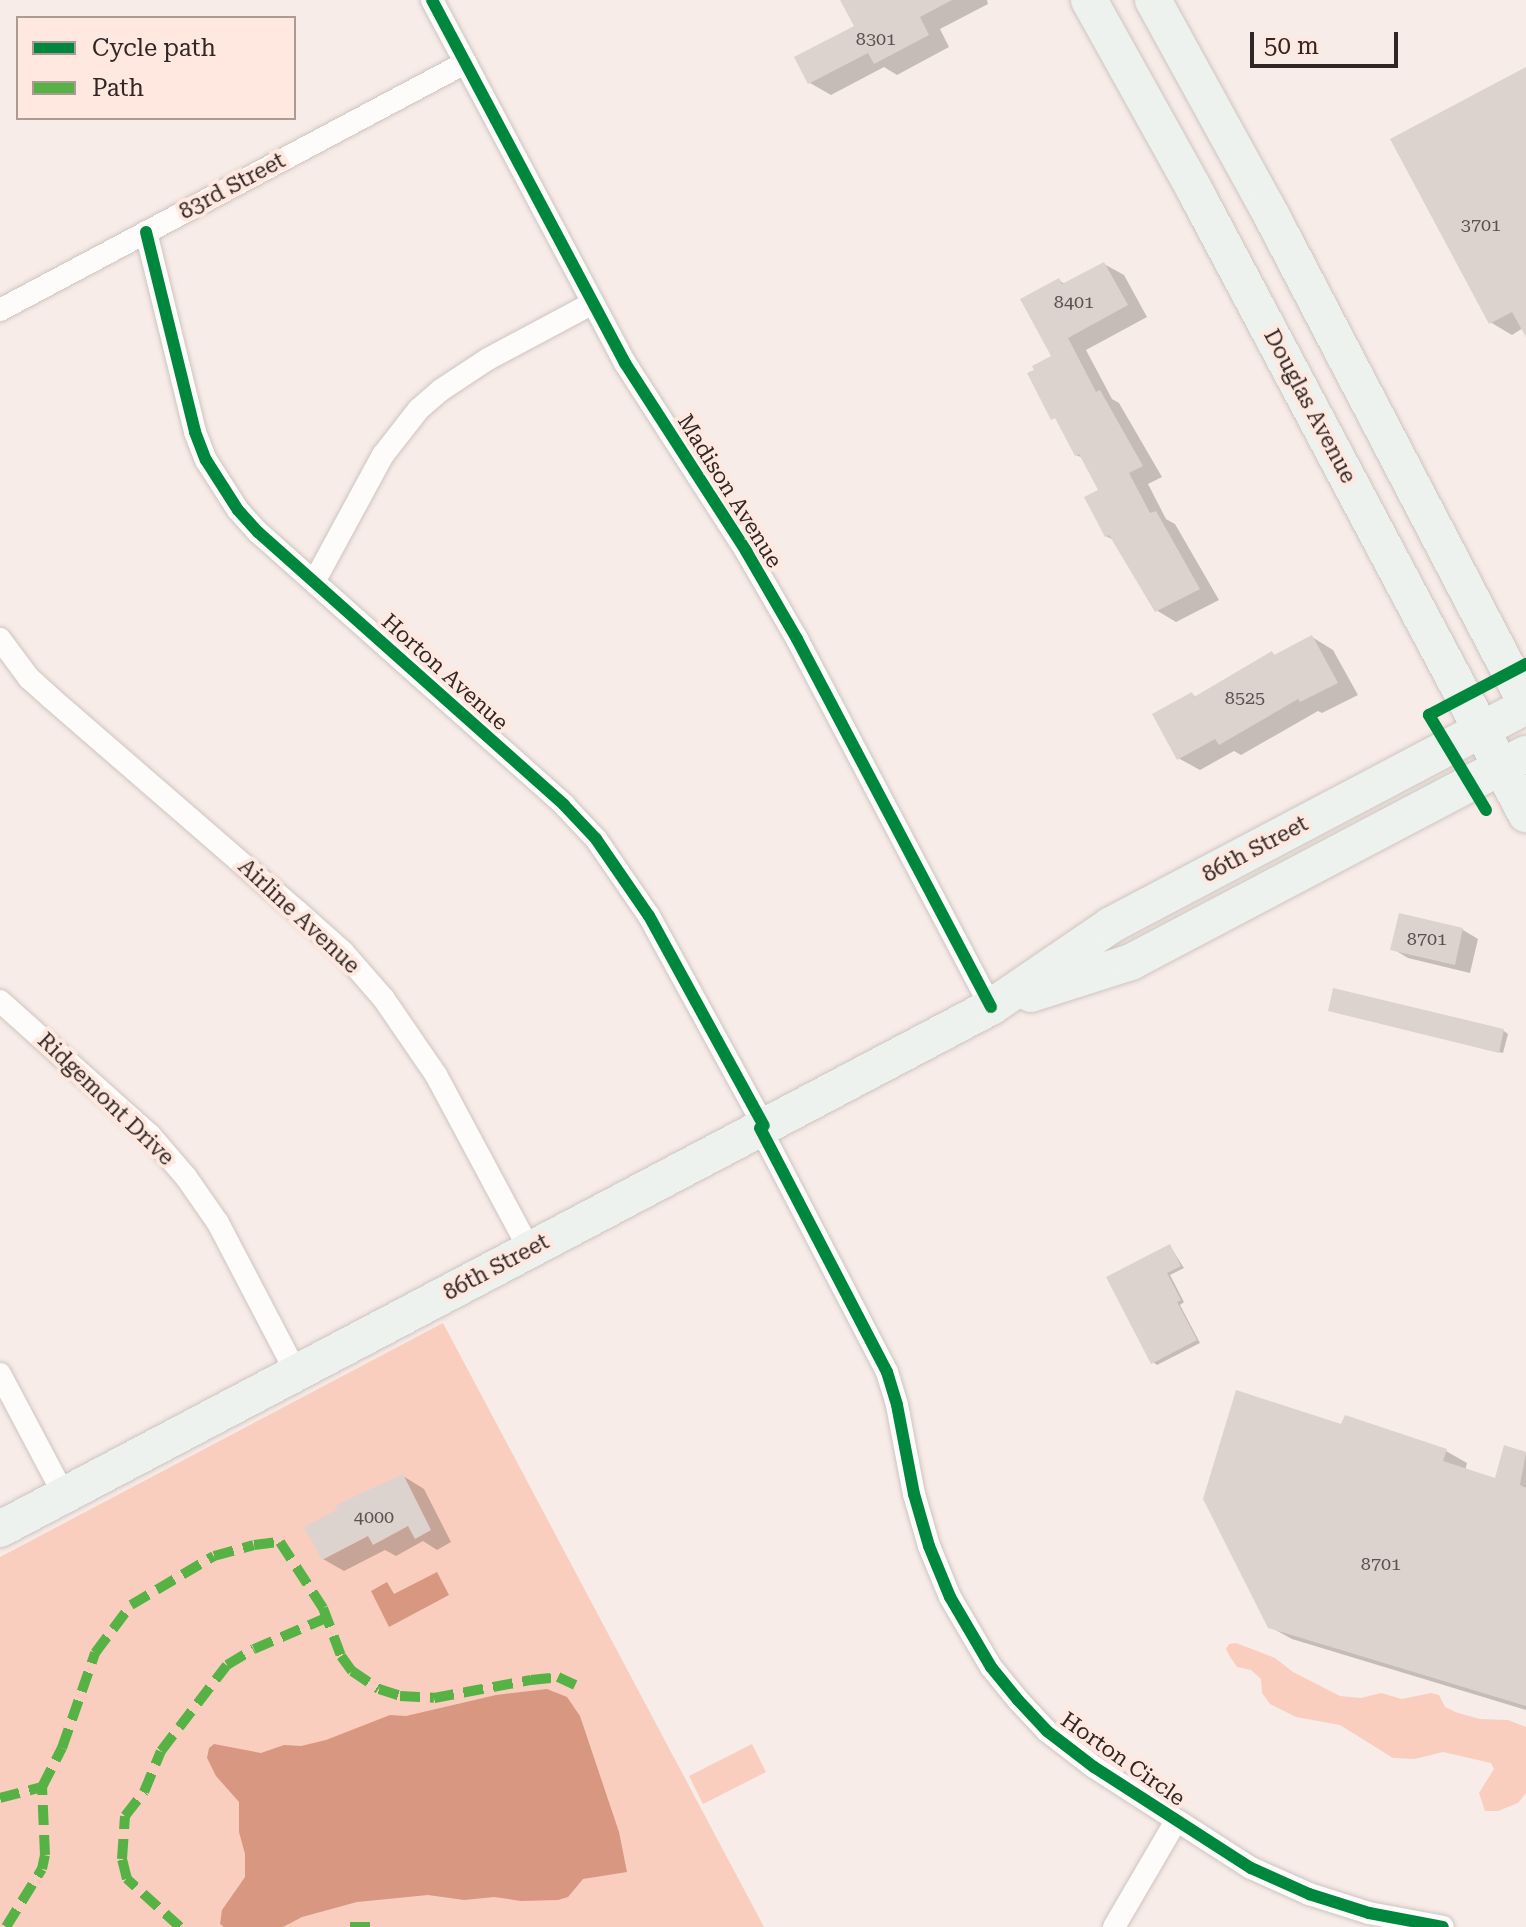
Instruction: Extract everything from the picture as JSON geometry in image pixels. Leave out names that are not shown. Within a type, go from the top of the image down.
[{"type":"main road","name":"Douglas Avenue","points":[[1089,0],[1482,729],[1514,760],[1526,814]]},
{"type":"main road","points":[[1153,0],[1267,207],[1526,704]]},
{"type":"main road","points":[[1153,114],[1170,130],[1218,213],[1230,221],[1246,220],[1267,207]]},
{"type":"main road","name":"86th Street","points":[[0,1529],[991,1007],[1111,925],[1526,704]]},
{"type":"main road","name":"86th Street","points":[[991,1007],[1131,962],[1514,760]]},
{"type":"street","name":"Madison Avenue","points":[[432,0],[625,363],[746,551],[797,639],[991,1007]]},
{"type":"street","name":"83rd Street","points":[[0,310],[465,63]]},
{"type":"street","name":"Horton Avenue","points":[[146,232],[188,406],[206,460],[248,521],[564,805],[596,839],[649,916],[762,1127]]},
{"type":"street","points":[[314,582],[383,455],[419,409],[441,390],[488,359],[593,303]]},
{"type":"street","name":"Airline Avenue","points":[[0,639],[29,678],[332,942],[384,999],[436,1075],[530,1250]]},
{"type":"street","name":"Ridgemont Drive","points":[[0,1001],[149,1134],[186,1177],[218,1223],[296,1372]]},
{"type":"street","name":"Horton Circle","points":[[762,1127],[887,1372],[929,1546],[968,1631],[991,1667],[1047,1731],[1094,1767],[1251,1868],[1309,1894],[1369,1913],[1443,1927]]},
{"type":"street","points":[[0,1374],[64,1495]]},
{"type":"street","points":[[1114,1927],[1176,1821]]},
{"type":"shaded area","points":[[443,1323],[764,1927],[0,1927],[0,1557]]},
{"type":"shaded area","points":[[437,1572],[449,1595],[389,1627],[371,1591],[387,1582],[394,1594]]},
{"type":"shaded area","points":[[1236,1643],[1275,1658],[1293,1672],[1340,1696],[1361,1698],[1381,1693],[1402,1699],[1431,1693],[1439,1695],[1445,1707],[1458,1713],[1480,1719],[1508,1720],[1526,1727],[1526,1793],[1518,1803],[1498,1811],[1485,1811],[1479,1793],[1494,1769],[1491,1763],[1443,1752],[1415,1759],[1393,1758],[1340,1725],[1296,1717],[1270,1704],[1262,1693],[1261,1679],[1251,1670],[1237,1667],[1229,1655],[1226,1649],[1229,1644]]},
{"type":"shaded area","points":[[547,1689],[567,1697],[580,1716],[619,1832],[627,1872],[583,1879],[568,1897],[558,1900],[521,1901],[494,1897],[464,1900],[428,1895],[357,1902],[302,1917],[283,1927],[224,1927],[220,1924],[222,1910],[245,1877],[245,1854],[239,1832],[239,1802],[216,1776],[207,1758],[209,1748],[214,1744],[261,1753],[284,1745],[301,1746],[326,1740],[390,1715],[406,1716],[496,1695]]},
{"type":"shaded area","points":[[752,1744],[766,1772],[703,1804],[689,1776]]},
{"type":"building","points":[[840,0],[952,0],[920,17],[929,35],[874,64],[868,53],[808,84],[794,57],[854,26]]},
{"type":"building","points":[[1526,67],[1526,337],[1512,312],[1489,324],[1390,139]]},
{"type":"building","points":[[1104,262],[1128,305],[1068,338],[1096,392],[1100,390],[1143,466],[1129,473],[1150,513],[1156,511],[1200,589],[1155,612],[1109,535],[1105,537],[1084,497],[1098,490],[1055,418],[1051,420],[1027,373],[1034,370],[1032,366],[1051,356],[1020,299],[1059,278],[1062,284]]},
{"type":"building","points":[[1312,635],[1338,683],[1300,702],[1298,699],[1219,745],[1215,739],[1177,760],[1152,714],[1192,692],[1194,697],[1272,651],[1274,655]]},
{"type":"building","points":[[1399,913],[1463,928],[1455,965],[1390,950]]},
{"type":"building","points":[[1333,988],[1504,1029],[1499,1053],[1328,1011]]},
{"type":"building","points":[[1170,1244],[1181,1266],[1167,1273],[1181,1300],[1177,1302],[1197,1340],[1151,1364],[1106,1277]]},
{"type":"building","points":[[1236,1390],[1341,1424],[1345,1415],[1447,1449],[1443,1461],[1495,1478],[1504,1445],[1526,1452],[1520,1485],[1526,1488],[1526,1706],[1268,1628],[1203,1499]]},
{"type":"building","points":[[403,1474],[431,1530],[415,1539],[408,1526],[373,1545],[368,1536],[322,1560],[304,1527],[338,1509],[336,1505]]},
{"type":"marked path","points":[[0,1798],[42,1787],[62,1748],[95,1653],[131,1605],[214,1556],[254,1545],[280,1542],[323,1608],[341,1656],[352,1671],[379,1689],[400,1696],[434,1698],[558,1677],[575,1685]]},
{"type":"marked path","points":[[180,1927],[127,1879],[122,1859],[125,1816],[144,1792],[161,1751],[227,1665],[254,1649],[326,1618]]},
{"type":"marked path","points":[[6,1927],[42,1869],[45,1855],[42,1787]]},
{"type":"marked path","points":[[350,1927],[373,1927]]},
{"type":"cycle path","points":[[432,0],[625,363],[746,551],[797,639],[991,1007]]},
{"type":"cycle path","points":[[146,232],[195,432],[206,460],[238,510],[258,532],[564,805],[596,839],[649,916],[764,1126]]},
{"type":"cycle path","points":[[1486,810],[1429,715],[1526,664]]},
{"type":"cycle path","points":[[760,1128],[887,1372],[897,1405],[914,1494],[929,1546],[950,1597],[991,1667],[1018,1700],[1047,1731],[1094,1767],[1251,1868],[1309,1894],[1369,1913],[1443,1927]]}]
